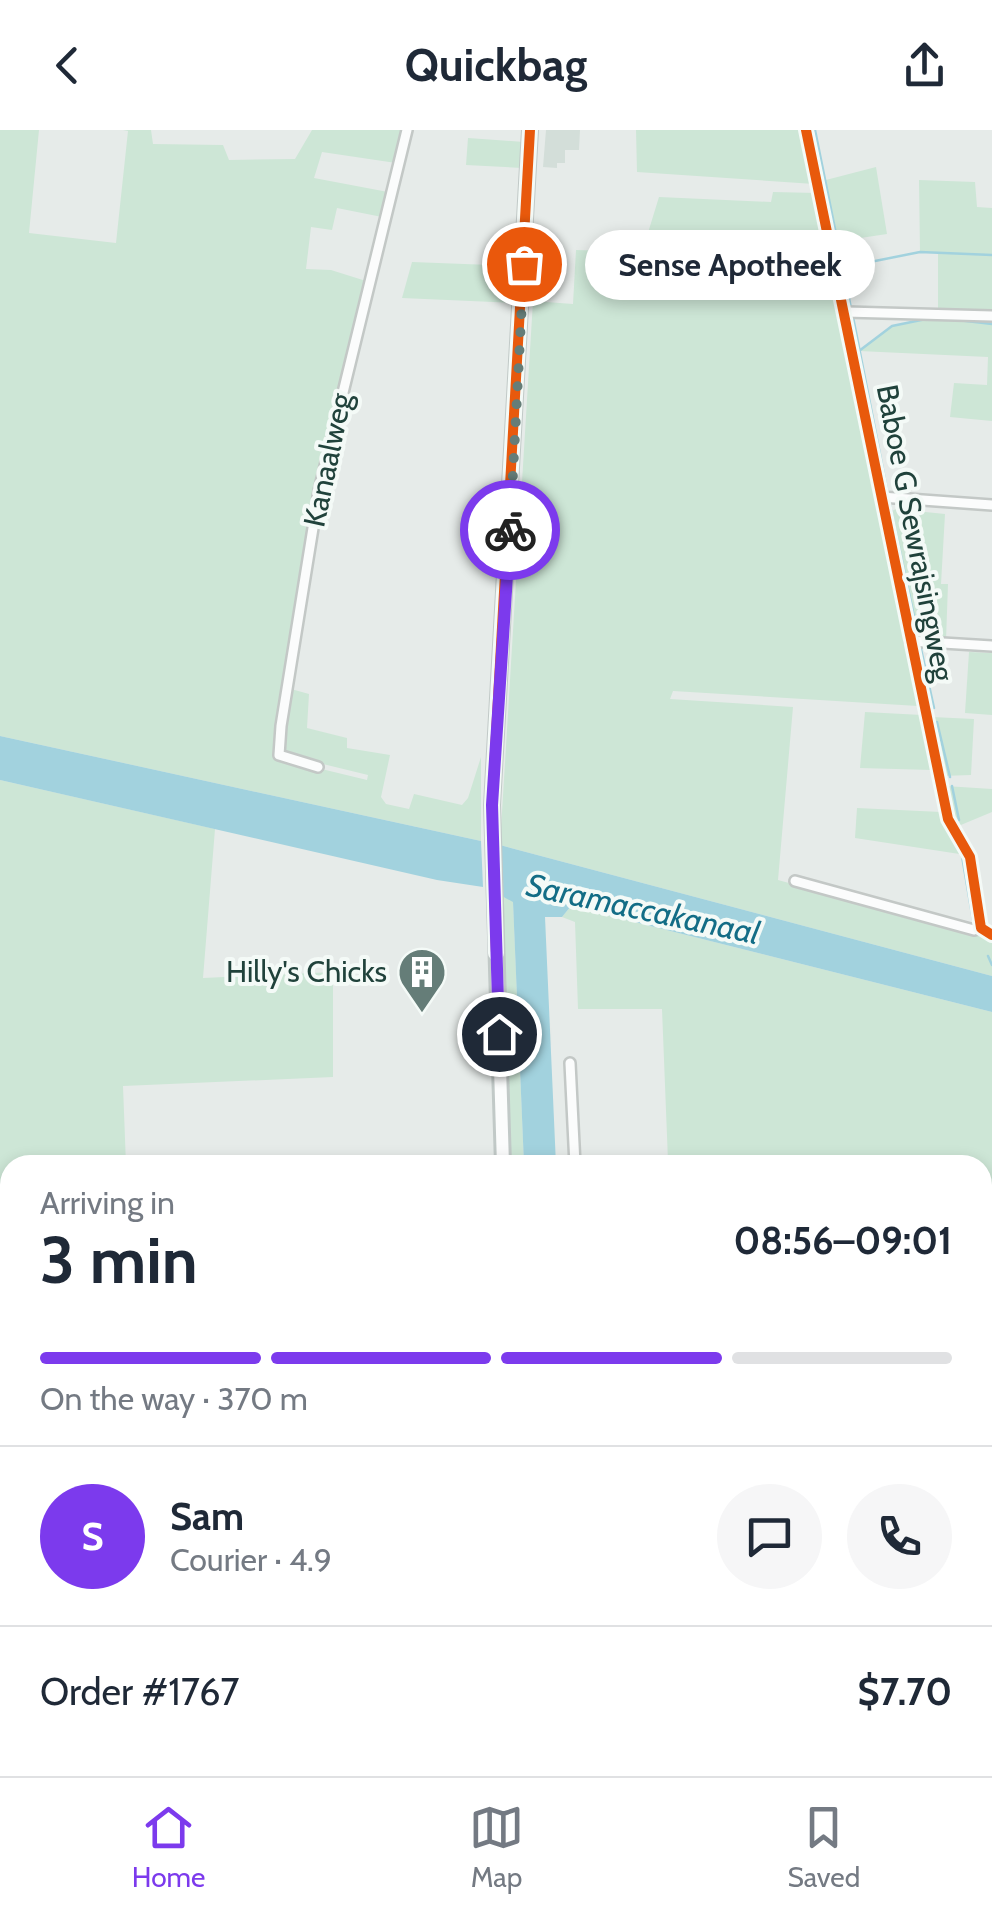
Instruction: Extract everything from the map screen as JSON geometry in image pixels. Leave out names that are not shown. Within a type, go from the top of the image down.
[{"type":"street","name":"Kanaalweg","points":[[318,767],[279,755],[281,726],[319,491],[407,130]]},
{"type":"street","points":[[503,1155],[492,805],[530,130]]},
{"type":"street","name":"Baboe G Sewrajsingweg","points":[[806,130],[948,819],[970,857],[981,928]]},
{"type":"street","points":[[846,312],[992,316]]},
{"type":"street","points":[[882,497],[992,505]]},
{"type":"street","points":[[910,642],[992,646]]},
{"type":"street","points":[[795,881],[974,930],[981,928],[992,935]]},
{"type":"street","points":[[570,1063],[575,1155]]},
{"type":"shaded area","points":[[546,130],[580,130],[579,150],[565,150],[565,163],[557,163],[557,168],[543,167]]},
{"type":"green space","points":[[0,130],[39,130],[29,233],[116,243],[128,131],[123,130],[151,130],[153,144],[223,145],[229,160],[295,159],[312,130],[404,130],[396,163],[322,152],[314,178],[388,192],[382,217],[337,208],[332,230],[311,227],[306,269],[331,270],[366,281],[343,377],[276,758],[367,780],[368,775],[282,754],[291,689],[309,694],[307,728],[347,738],[347,748],[390,755],[381,797],[386,804],[409,809],[414,794],[462,805],[468,798],[481,757],[481,841],[0,736]]},
{"type":"green space","points":[[636,130],[803,130],[814,184],[637,172]]},
{"type":"green space","points":[[468,138],[524,142],[522,168],[466,165]]},
{"type":"green space","points":[[876,167],[887,234],[834,242],[822,181]]},
{"type":"green space","points":[[919,180],[975,182],[977,207],[992,208],[992,421],[950,417],[954,383],[987,385],[988,357],[859,351],[892,326],[938,317],[938,253],[920,252]]},
{"type":"green space","points":[[773,192],[817,193],[918,706],[673,691],[670,699],[793,707],[778,880],[992,939],[992,976],[500,845],[533,301],[573,304],[576,250],[611,251],[613,234],[647,236],[659,197],[771,202]]},
{"type":"green space","points":[[412,262],[518,266],[515,303],[402,298]]},
{"type":"green space","points":[[896,509],[945,514],[941,584],[948,584],[946,640],[916,637],[913,633],[888,513]]},
{"type":"green space","points":[[969,652],[992,653],[992,715],[965,713]]},
{"type":"green space","points":[[865,712],[922,715],[932,770],[860,768]]},
{"type":"green space","points":[[932,717],[974,719],[971,775],[942,776]]},
{"type":"green space","points":[[0,780],[215,829],[203,978],[333,972],[333,1077],[123,1086],[126,1155],[0,1155]]},
{"type":"green space","points":[[945,786],[992,789],[992,812],[956,827]]},
{"type":"green space","points":[[857,808],[941,812],[966,855],[855,838]]},
{"type":"green space","points":[[500,895],[513,901],[524,1155],[510,1155]]},
{"type":"green space","points":[[571,906],[992,1012],[992,1155],[668,1155],[662,1009],[578,1009],[575,922],[562,917]]},
{"type":"water","points":[[0,736],[481,841],[483,887],[437,880],[0,780]]},
{"type":"water","name":"Saramaccakanaal","points":[[500,845],[992,976],[992,1012],[571,906],[562,917],[545,917],[556,1155],[524,1155],[513,902],[500,895]]},
{"type":"waterway","points":[[815,130],[851,308]]},
{"type":"waterway","points":[[845,267],[920,252],[992,255]]},
{"type":"waterway","points":[[853,317],[887,490]]},
{"type":"waterway","points":[[859,351],[892,326],[926,319]]},
{"type":"waterway","points":[[949,319],[992,324]]},
{"type":"waterway","points":[[890,505],[918,635]]},
{"type":"waterway","points":[[921,649],[934,708]]},
{"type":"waterway","points":[[937,722],[950,777]]},
{"type":"waterway","points":[[952,786],[959,820]]},
{"type":"waterway","points":[[962,856],[973,920]]},
{"type":"waterway","points":[[988,956],[992,965]]},
{"type":"cycle path","points":[[496,953],[492,805],[530,130]]},
{"type":"cycle path","points":[[806,130],[948,819],[970,857],[981,928],[992,935]]},
{"type":"way so far","points":[[510,530],[524,264]]},
{"type":"place","name":"Sense Apotheek","points":[[524,264]]},
{"type":"place","name":"Hilly's Chicks","points":[[422,1014]]},
{"type":"route","points":[[499,1034],[492,805],[510,530]]}]
